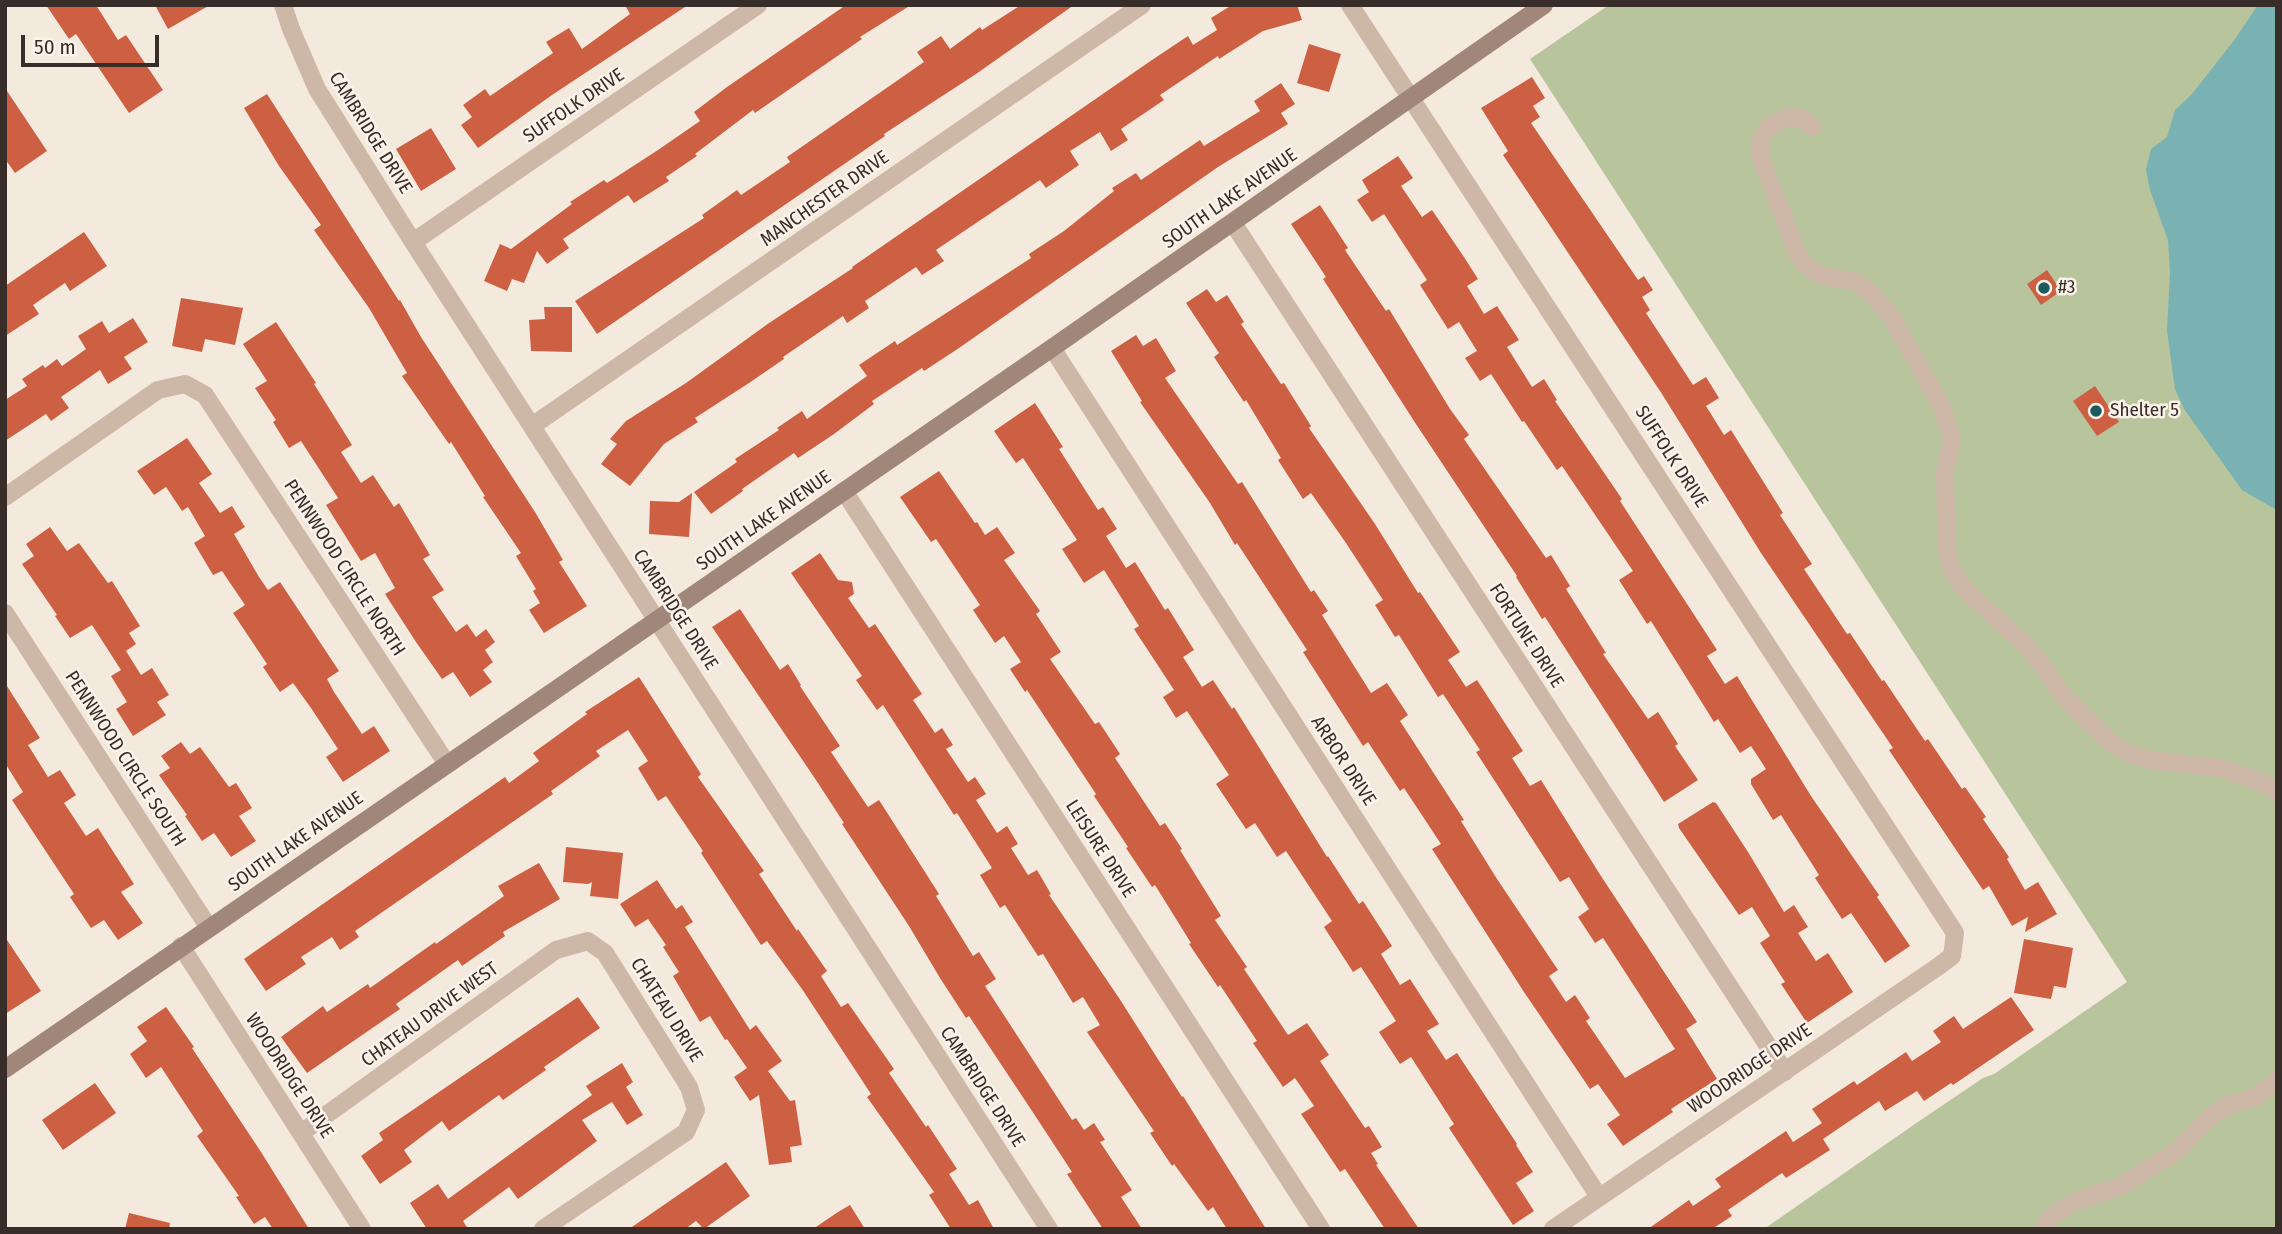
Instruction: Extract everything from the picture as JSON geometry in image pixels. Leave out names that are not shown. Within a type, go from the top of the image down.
[{"type":"street","name":"CAMBRIDGE DRIVE","points":[[284,5],[313,82],[413,242],[1049,1229]]},
{"type":"street","name":"SUFFOLK DRIVE","points":[[413,242],[758,5]]},
{"type":"street","name":"MANCHESTER DRIVE","points":[[533,426],[1142,5]]},
{"type":"street","name":"SUFFOLK DRIVE","points":[[1350,5],[1955,933]]},
{"type":"street","name":"SOUTH LAKE AVENUE","points":[[5,1069],[1233,223],[1544,5]]},
{"type":"street","points":[[1813,127],[1801,118],[1789,117],[1769,126],[1761,138],[1760,156],[1798,255],[1820,275],[1856,282],[1871,293],[1891,316],[1941,405],[1952,438],[1945,473],[1947,549],[1950,565],[1958,581],[2023,643],[2041,663],[2064,697],[2109,741],[2128,753],[2150,761],[2220,768],[2266,785],[2277,792]]},
{"type":"street","name":"FORTUNE DRIVE","points":[[1233,223],[1785,1072]]},
{"type":"street","name":"ARBOR DRIVE","points":[[1052,348],[1599,1197]]},
{"type":"street","name":"PENNWOOD CIRCLE NORTH","points":[[5,497],[158,390],[185,384],[205,396],[447,764]]},
{"type":"street","name":"LEISURE DRIVE","points":[[844,491],[1321,1229]]},
{"type":"street","name":"PENNWOOD CIRCLE SOUTH","points":[[5,613],[209,928]]},
{"type":"street","name":"WOODRIDGE DRIVE","points":[[1552,1229],[1952,956],[1955,933]]},
{"type":"street","name":"CHATEAU DRIVE","points":[[543,1229],[686,1132],[696,1110],[689,1087],[605,953],[588,941]]},
{"type":"street","name":"CHATEAU DRIVE WEST","points":[[301,1133],[556,950],[588,941]]},
{"type":"street","name":"WOODRIDGE DRIVE","points":[[181,947],[362,1229]]},
{"type":"street","points":[[2043,1229],[2051,1217],[2072,1203],[2123,1185],[2178,1150],[2211,1116],[2229,1105],[2256,1097],[2277,1082]]},
{"type":"green space","points":[[1609,5],[2277,5],[2277,1229],[1764,1229],[2127,982],[1530,59]]},
{"type":"water","points":[[2258,5],[2277,5],[2275,509],[2242,490],[2184,409],[2175,389],[2167,331],[2170,272],[2168,240],[2150,190],[2146,170],[2151,149],[2167,137],[2175,110],[2192,94]]},
{"type":"building","points":[[46,5],[96,5],[118,40],[126,35],[163,90],[129,113],[76,34],[69,39]]},
{"type":"building","points":[[155,5],[210,5],[168,29]]},
{"type":"building","points":[[625,5],[688,5],[552,95],[478,148],[461,125],[472,117],[463,105],[485,89],[490,96],[553,53],[546,42],[569,28],[582,49],[630,14]]},
{"type":"building","points":[[846,5],[911,5],[860,37],[862,39],[755,113],[753,110],[695,154],[697,156],[666,177],[669,181],[634,203],[628,195],[563,239],[569,248],[547,264],[537,251],[524,283],[512,279],[507,291],[484,281],[500,244],[511,249],[572,204],[570,202],[604,180],[607,183],[700,121],[694,112]]},
{"type":"building","points":[[1021,5],[1074,5],[597,334],[575,301],[704,218],[702,215],[737,190],[741,195],[790,162],[787,157],[924,62],[917,52],[941,36],[950,49],[980,27],[982,30]]},
{"type":"building","points":[[1232,5],[1297,5],[1302,20],[1263,31],[1219,59],[1218,56],[1160,95],[1164,100],[1121,129],[1128,140],[1111,151],[1100,132],[1070,151],[1079,165],[1046,188],[1040,180],[936,250],[944,261],[922,275],[916,267],[865,301],[869,308],[847,323],[843,316],[695,418],[698,422],[664,444],[630,486],[601,464],[617,444],[610,439],[626,421],[686,383],[769,323],[1188,36],[1193,45],[1217,30],[1211,18]]},
{"type":"building","points":[[1309,44],[1341,54],[1329,92],[1297,83]]},
{"type":"building","points":[[1532,77],[1545,98],[1533,106],[1540,117],[1531,123],[1638,280],[1644,276],[1653,290],[1642,297],[1650,310],[1646,313],[1693,385],[1706,377],[1719,398],[1706,406],[1724,435],[1731,430],[1783,513],[1780,515],[1812,564],[1804,569],[1847,634],[1850,633],[1925,741],[1928,739],[1962,789],[1965,787],[1986,817],[1983,819],[2009,857],[2007,859],[2025,890],[2038,882],[2057,914],[2025,932],[2028,917],[2012,926],[1989,886],[1983,890],[1889,750],[1893,748],[1761,553],[1662,394],[1503,155],[1508,151],[1481,108]]},
{"type":"building","points":[[1281,83],[1295,104],[1281,113],[1288,124],[1218,167],[959,348],[924,371],[922,368],[872,401],[874,404],[798,458],[794,453],[711,514],[694,492],[802,411],[807,419],[867,376],[859,365],[895,341],[897,345],[1031,258],[1029,254],[1064,231],[1114,191],[1112,188],[1136,173],[1141,180],[1200,140],[1204,146],[1260,111],[1254,101]]},
{"type":"building","points":[[5,88],[47,151],[15,173],[5,159]]},
{"type":"building","points":[[267,94],[535,512],[563,560],[559,562],[587,606],[544,633],[529,610],[540,603],[533,591],[536,589],[516,556],[521,553],[483,497],[485,496],[451,442],[449,444],[402,376],[407,373],[369,308],[314,230],[321,225],[279,166],[244,108]]},
{"type":"building","points":[[431,128],[456,169],[421,191],[396,149]]},
{"type":"building","points":[[1398,156],[1413,178],[1401,186],[1422,217],[1432,210],[1464,257],[1478,279],[1467,286],[1484,314],[1497,306],[1519,340],[1507,347],[1532,387],[1544,379],[1557,400],[1555,401],[1622,499],[1620,501],[1717,650],[1707,656],[1725,684],[1737,676],[1811,796],[1879,895],[1877,897],[1910,946],[1885,963],[1851,913],[1842,919],[1815,878],[1819,875],[1781,815],[1773,820],[1751,784],[1751,779],[1766,769],[1751,746],[1740,753],[1718,719],[1714,722],[1651,621],[1647,624],[1619,580],[1633,571],[1562,466],[1557,470],[1491,374],[1480,381],[1465,358],[1477,351],[1459,322],[1448,329],[1420,285],[1427,280],[1384,214],[1372,222],[1357,200],[1369,192],[1362,180]]},
{"type":"building","points":[[1320,205],[1348,248],[1345,250],[1386,311],[1389,309],[1450,409],[1469,435],[1464,439],[1546,558],[1551,555],[1570,586],[1566,589],[1606,653],[1603,654],[1648,719],[1658,712],[1678,744],[1675,746],[1698,780],[1664,802],[1414,421],[1291,224]]},
{"type":"building","points":[[84,232],[107,266],[70,291],[65,283],[33,305],[39,314],[5,336],[5,286]]},
{"type":"building","name":"#3","points":[[2047,270],[2061,291],[2041,305],[2027,284]]},
{"type":"building","points":[[1207,289],[1216,302],[1227,295],[1244,322],[1241,324],[1281,384],[1284,383],[1311,426],[1309,428],[1460,652],[1448,660],[1466,687],[1477,680],[1523,751],[1512,758],[1530,786],[1541,780],[1697,1022],[1686,1029],[1717,1079],[1671,1109],[1673,1112],[1623,1146],[1607,1124],[1620,1115],[1598,1084],[1590,1089],[1524,992],[1432,849],[1441,844],[1404,788],[1400,791],[1368,742],[1363,746],[1303,652],[1307,650],[1140,402],[1142,401],[1111,351],[1136,335],[1143,346],[1156,338],[1176,371],[1165,378],[1238,484],[1242,482],[1311,592],[1314,590],[1328,611],[1322,615],[1371,693],[1387,683],[1408,715],[1400,721],[1464,820],[1461,821],[1497,879],[1558,970],[1549,976],[1566,1002],[1575,995],[1590,1018],[1586,1021],[1625,1078],[1675,1049],[1603,938],[1595,943],[1578,917],[1589,909],[1569,877],[1560,882],[1476,752],[1480,750],[1443,694],[1438,697],[1399,635],[1395,637],[1375,605],[1383,600],[1346,543],[1311,493],[1303,499],[1278,460],[1281,458],[1246,400],[1244,402],[1214,357],[1219,353],[1186,303]]},
{"type":"building","points":[[181,298],[243,308],[235,345],[205,339],[202,352],[172,346]]},
{"type":"building","points":[[544,307],[572,307],[572,352],[531,351],[529,320],[545,319]]},
{"type":"building","points":[[133,318],[148,342],[124,357],[132,369],[108,384],[100,370],[61,397],[69,408],[51,421],[46,414],[5,441],[5,400],[27,386],[22,379],[57,359],[62,366],[86,349],[78,336],[102,321],[109,333]]},
{"type":"building","points":[[276,322],[352,445],[341,452],[361,483],[373,475],[394,507],[399,503],[430,555],[423,559],[444,590],[432,597],[456,632],[467,624],[476,637],[486,629],[495,642],[485,650],[493,662],[483,670],[492,682],[470,697],[453,672],[442,679],[416,642],[385,594],[395,588],[375,553],[361,561],[326,505],[338,498],[301,441],[289,448],[273,422],[276,420],[255,388],[267,381],[243,344]]},
{"type":"building","name":"Shelter 5","points":[[2095,386],[2119,422],[2097,436],[2073,401]]},
{"type":"building","points":[[1035,403],[1063,447],[1059,449],[1098,510],[1103,507],[1117,529],[1106,536],[1126,568],[1135,562],[1194,650],[1183,657],[1202,687],[1213,680],[1232,709],[1234,707],[1327,857],[1359,904],[1363,901],[1392,946],[1381,954],[1400,985],[1410,979],[1439,1024],[1427,1031],[1446,1060],[1457,1053],[1517,1144],[1533,1172],[1516,1183],[1534,1211],[1513,1225],[1449,1128],[1454,1124],[1411,1057],[1400,1064],[1379,1032],[1396,1021],[1361,967],[1353,972],[1324,927],[1332,921],[1286,851],[1277,857],[1255,823],[1246,829],[1216,784],[1229,775],[1187,711],[1176,718],[1163,697],[1174,690],[1134,629],[1139,626],[1104,570],[1084,583],[1062,549],[1077,540],[1023,458],[1016,463],[994,431]]},
{"type":"building","points":[[187,438],[212,474],[199,483],[220,513],[232,506],[245,527],[234,534],[259,577],[268,590],[280,582],[339,671],[327,679],[334,692],[362,734],[374,726],[390,751],[343,782],[326,757],[338,749],[311,708],[293,683],[280,692],[263,667],[267,664],[233,613],[245,605],[222,571],[213,575],[194,543],[205,536],[188,507],[182,511],[166,487],[154,495],[137,471]]},
{"type":"building","points":[[939,471],[985,535],[997,527],[1015,553],[1004,560],[1040,611],[1036,614],[1061,652],[1050,659],[1095,724],[1099,722],[1120,754],[1115,758],[1160,826],[1165,823],[1182,849],[1180,850],[1221,916],[1215,920],[1288,1035],[1307,1023],[1329,1055],[1320,1061],[1365,1128],[1369,1126],[1382,1147],[1371,1153],[1378,1164],[1376,1165],[1419,1229],[1385,1229],[1345,1169],[1340,1172],[1301,1114],[1314,1106],[1295,1078],[1283,1087],[1253,1043],[1257,1041],[1189,944],[1191,943],[1155,885],[1152,887],[1126,848],[1128,847],[1094,796],[1096,794],[1027,690],[1025,692],[1010,669],[1021,662],[1004,636],[995,643],[973,610],[980,605],[936,539],[931,542],[900,497]]},
{"type":"building","points":[[692,493],[689,537],[649,534],[650,501],[679,502]]},
{"type":"building","points":[[50,527],[67,551],[79,543],[108,583],[112,581],[140,626],[129,633],[136,644],[126,651],[141,675],[152,668],[169,695],[157,702],[166,715],[133,736],[116,709],[127,702],[111,676],[121,670],[92,625],[70,638],[22,564],[34,556],[26,544]]},
{"type":"building","points":[[820,553],[838,580],[852,582],[854,594],[848,598],[869,628],[875,624],[922,694],[913,700],[935,733],[942,728],[953,745],[946,749],[968,782],[975,777],[986,794],[976,800],[997,833],[1007,826],[1018,844],[1011,848],[1028,875],[1037,870],[1051,894],[1049,895],[1183,1096],[1266,1229],[1227,1229],[1213,1207],[1208,1211],[1174,1164],[1172,1166],[1150,1133],[1154,1131],[1087,1032],[1100,1025],[1083,997],[1073,1003],[1043,954],[1038,956],[1005,905],[1000,908],[980,875],[992,868],[957,813],[954,815],[883,705],[877,710],[856,680],[862,676],[791,573]]},
{"type":"building","points":[[740,609],[780,670],[788,664],[840,746],[831,752],[868,807],[879,800],[939,894],[936,896],[973,956],[979,952],[996,979],[985,986],[1072,1120],[1076,1118],[1084,1130],[1094,1123],[1105,1140],[1100,1142],[1132,1190],[1121,1197],[1142,1229],[1103,1229],[1067,1174],[1072,1172],[969,1016],[966,1018],[842,824],[844,823],[712,627]]},
{"type":"building","points":[[639,677],[701,774],[698,777],[764,871],[759,874],[827,971],[821,976],[841,1007],[848,1003],[894,1069],[889,1073],[957,1169],[949,1174],[969,1205],[978,1200],[994,1229],[951,1229],[929,1195],[934,1192],[867,1097],[871,1094],[802,989],[767,941],[761,945],[666,796],[658,801],[638,768],[648,761],[628,730],[596,751],[600,756],[551,791],[553,794],[355,931],[359,937],[340,950],[332,937],[301,957],[306,964],[266,991],[244,959],[505,777],[509,783],[539,761],[533,753],[587,714],[585,712]]},
{"type":"building","points":[[5,683],[40,738],[28,745],[48,777],[60,770],[76,795],[64,803],[86,836],[98,828],[134,884],[121,892],[143,923],[118,940],[104,920],[91,928],[70,897],[74,894],[12,800],[23,792],[5,763]]},
{"type":"building","points":[[181,742],[190,754],[200,747],[229,787],[236,783],[252,808],[239,816],[256,841],[231,857],[214,833],[202,841],[159,775],[170,768],[161,756]]},
{"type":"building","points":[[1713,802],[1748,852],[1784,912],[1794,905],[1808,927],[1798,933],[1816,961],[1828,953],[1853,992],[1807,1023],[1781,984],[1785,982],[1760,943],[1770,936],[1752,907],[1739,915],[1679,828],[1678,824]]},
{"type":"building","points":[[566,847],[623,853],[618,899],[590,896],[592,882],[563,882]]},
{"type":"building","points":[[539,863],[560,899],[503,932],[505,936],[462,966],[458,960],[396,1004],[400,1009],[307,1073],[281,1037],[323,1006],[327,1012],[368,984],[370,988],[435,942],[436,944],[504,896],[498,886]]},
{"type":"building","points":[[657,880],[676,909],[682,905],[693,922],[685,927],[750,1030],[756,1025],[782,1061],[768,1071],[790,1101],[795,1100],[802,1145],[790,1147],[792,1162],[769,1165],[759,1095],[750,1101],[734,1077],[747,1068],[710,1016],[700,1022],[673,976],[679,972],[663,947],[666,945],[648,919],[635,927],[620,904]]},
{"type":"building","points":[[5,937],[41,991],[5,1014]]},
{"type":"building","points":[[2024,939],[2073,948],[2066,988],[2054,986],[2051,999],[2014,993]]},
{"type":"building","points":[[578,997],[600,1028],[503,1100],[499,1095],[449,1131],[442,1121],[404,1150],[412,1162],[380,1184],[361,1156],[383,1140],[379,1133]]},
{"type":"building","points":[[2011,997],[2034,1030],[1953,1085],[1951,1083],[1924,1101],[1917,1091],[1885,1111],[1879,1101],[1823,1139],[1830,1150],[1786,1178],[1782,1173],[1728,1210],[1732,1216],[1712,1229],[1648,1229],[1689,1200],[1693,1206],[1721,1187],[1715,1179],[1786,1131],[1793,1142],[1822,1123],[1812,1109],[1854,1081],[1857,1085],[1906,1052],[1912,1061],[1941,1042],[1933,1031],[1954,1016],[1963,1029]]},
{"type":"building","points":[[166,1007],[309,1229],[273,1229],[265,1217],[254,1224],[236,1197],[239,1196],[197,1136],[203,1131],[161,1067],[146,1078],[130,1054],[147,1041],[137,1027]]},
{"type":"building","points":[[622,1063],[633,1082],[626,1087],[643,1115],[627,1125],[612,1102],[582,1120],[597,1141],[518,1199],[509,1187],[463,1221],[468,1229],[427,1229],[410,1203],[438,1184],[448,1199],[592,1095],[586,1086]]},
{"type":"building","points":[[95,1083],[116,1113],[63,1150],[42,1120]]},
{"type":"building","points":[[726,1162],[750,1196],[704,1229],[696,1221],[685,1229],[629,1229]]},
{"type":"building","points":[[850,1205],[865,1229],[813,1229],[838,1212]]},
{"type":"building","points":[[129,1213],[170,1223],[169,1229],[125,1229]]},
{"type":"place","name":"#3","points":[[2044,288]]},
{"type":"place","name":"Shelter 5","points":[[2096,411]]}]
